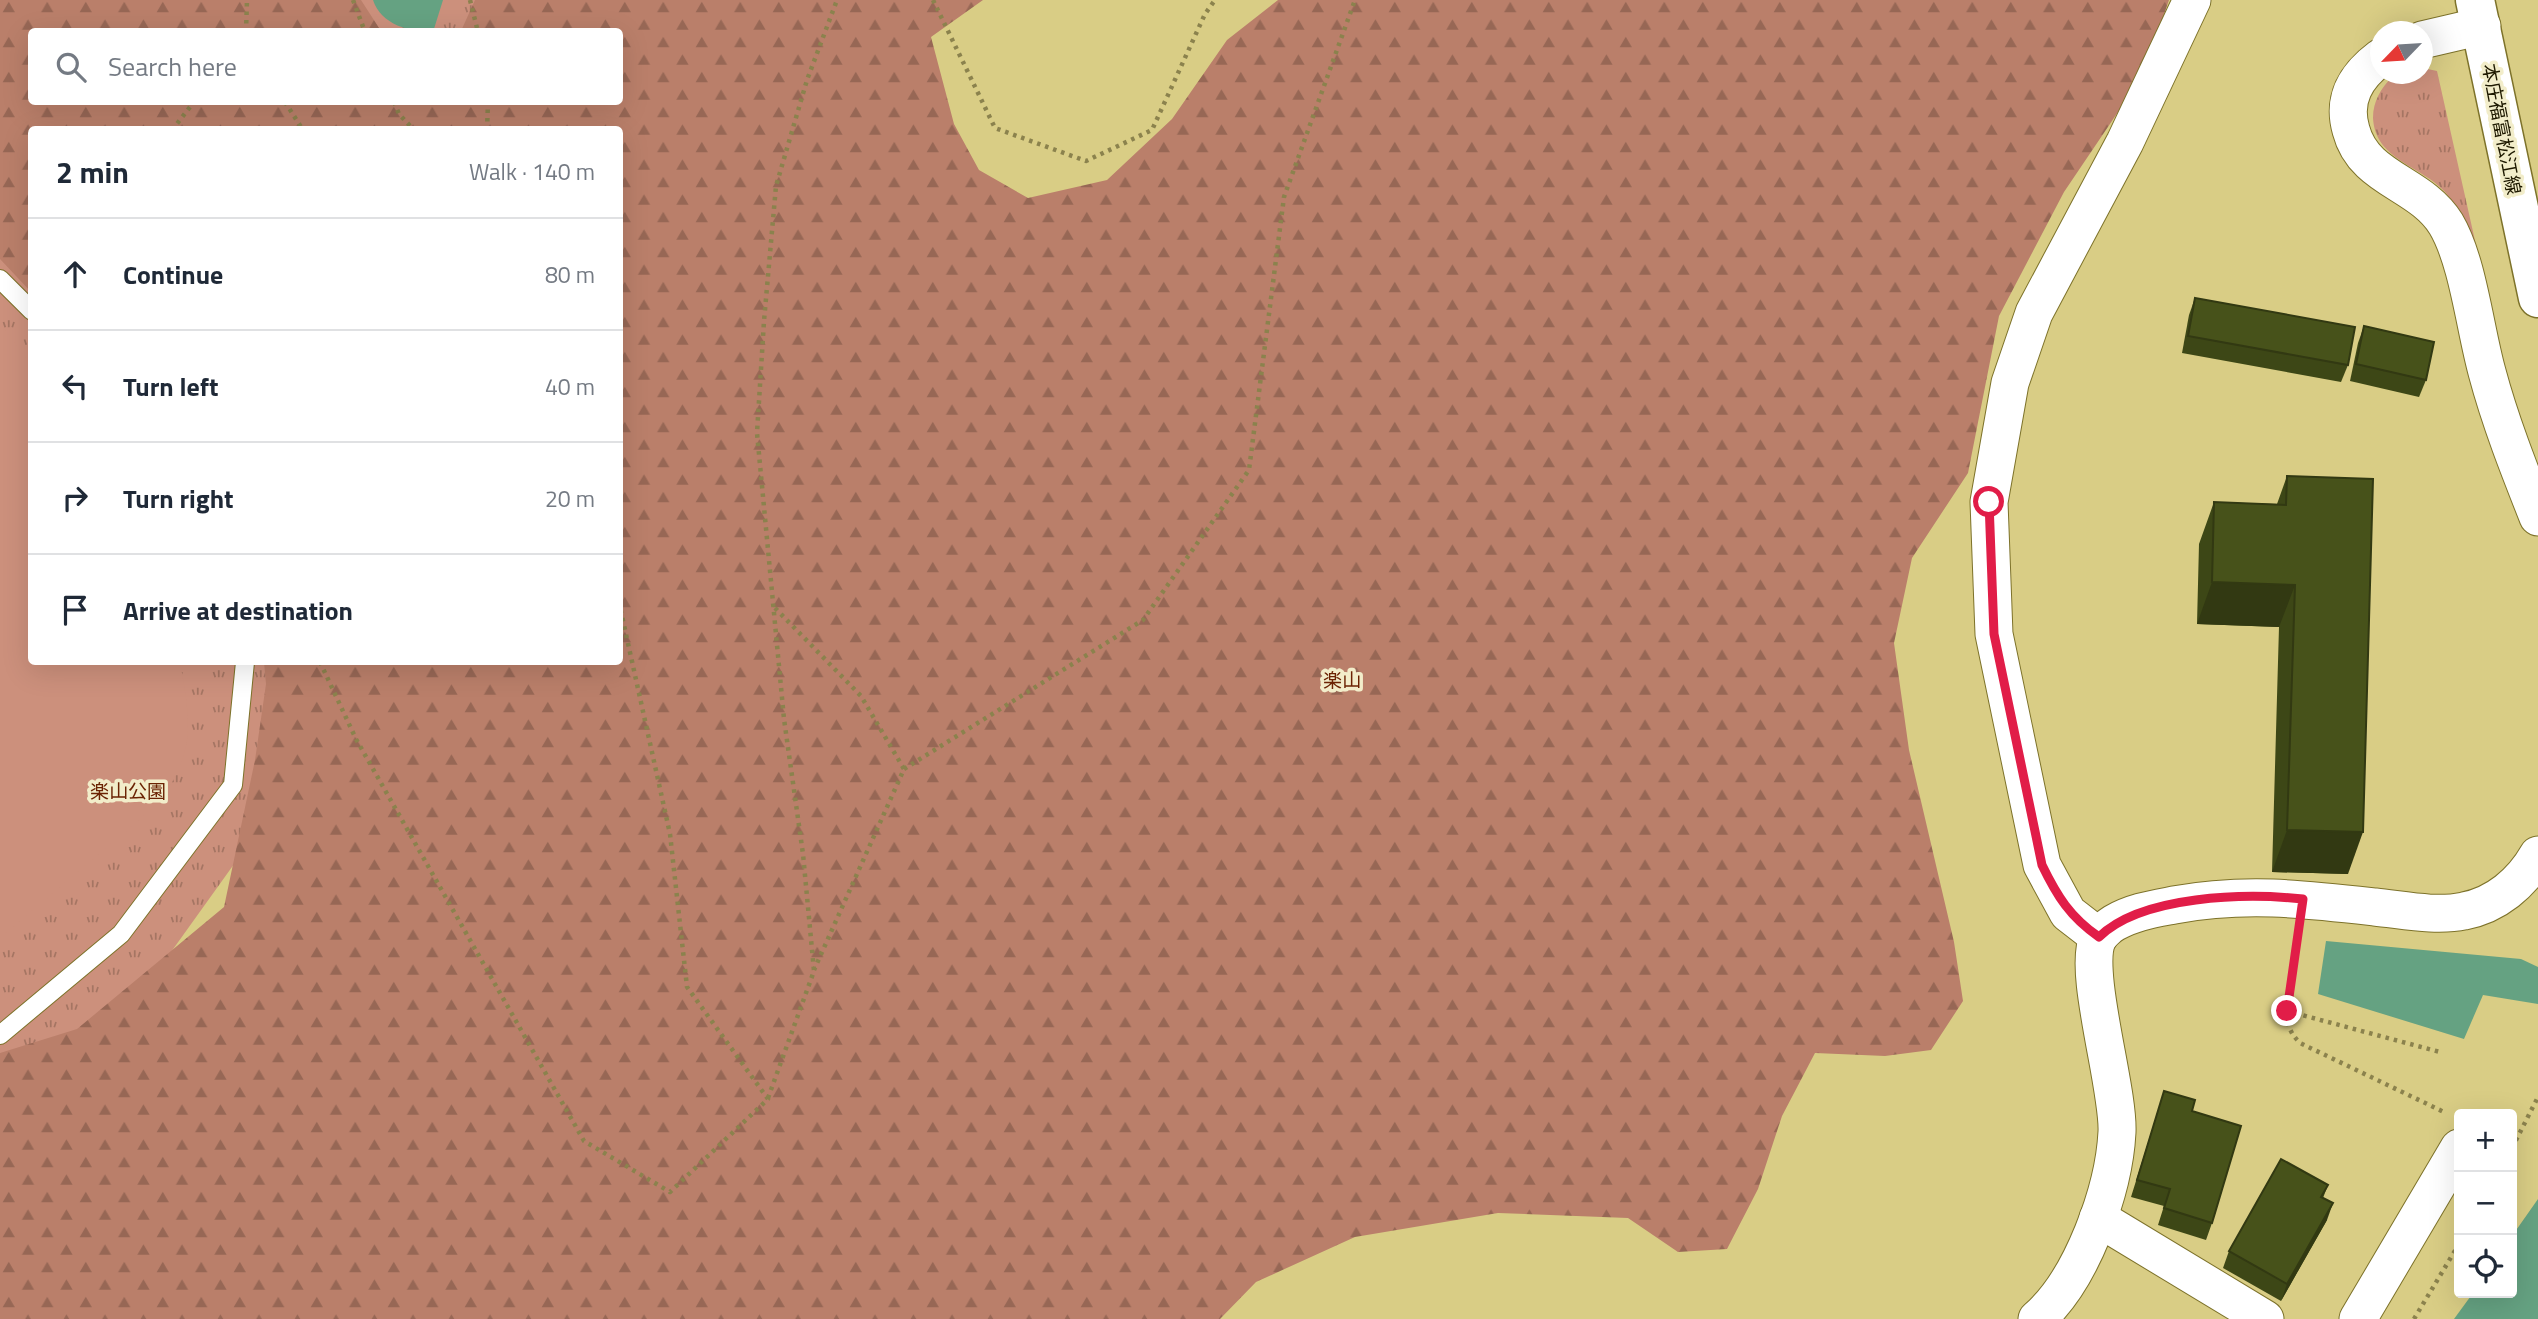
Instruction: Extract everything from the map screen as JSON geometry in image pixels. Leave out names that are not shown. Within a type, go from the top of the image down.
[{"type":"main road","name":"本庄福富松江線","points":[[2478,13],[2538,298]]},
{"type":"street","points":[[2099,937],[2068,913],[2042,865],[1994,634],[1989,502],[2010,383],[2034,313],[2125,142],[2193,0]]},
{"type":"street","points":[[2433,35],[2478,13]]},
{"type":"street","points":[[2370,69],[2354,84],[2348,101],[2351,133],[2373,167],[2416,191],[2431,205],[2455,241],[2487,374],[2514,456],[2538,517]]},
{"type":"street","points":[[2037,1319],[2064,1287],[2098,1218],[2111,1174],[2117,1133],[2117,1107],[2101,1024],[2095,969],[2099,937],[2111,924],[2149,910],[2201,900],[2274,896],[2427,913],[2468,911],[2487,904],[2516,884],[2538,855]]},
{"type":"street","points":[[2358,1319],[2454,1156]]},
{"type":"street","points":[[2098,1218],[2265,1319]]},
{"type":"lane","points":[[0,279],[28,307]]},
{"type":"lane","points":[[0,1035],[121,934],[233,785],[245,665]]},
{"type":"path","points":[[246,28],[247,0]]},
{"type":"path","points":[[353,0],[364,28]]},
{"type":"path","points":[[470,0],[477,28]]},
{"type":"path","points":[[814,971],[757,433],[776,186],[807,80],[837,0]]},
{"type":"path","points":[[933,0],[995,128],[1086,161],[1152,130],[1205,14],[1215,0]]},
{"type":"path","points":[[321,665],[356,739],[584,1141],[670,1192],[768,1099],[814,971],[904,769],[1143,620],[1249,470],[1284,197],[1355,0]]},
{"type":"path","points":[[175,126],[192,105]]},
{"type":"path","points":[[287,105],[300,126]]},
{"type":"path","points":[[395,105],[399,114],[410,126]]},
{"type":"path","points":[[487,126],[488,105]]},
{"type":"path","points":[[774,607],[861,696],[904,769]]},
{"type":"path","points":[[623,621],[670,834],[687,986],[768,1099]]},
{"type":"path","points":[[2303,899],[2287,1011],[2291,1034],[2300,1043],[2447,1113]]},
{"type":"path","points":[[2287,1011],[2440,1052]]},
{"type":"path","points":[[2517,1137],[2538,1097]]},
{"type":"path","points":[[2414,1319],[2454,1252]]},
{"type":"green space","name":"楽山公園","points":[[0,0],[601,0],[600,28],[28,28],[28,105],[32,105],[32,126],[28,126],[28,665],[340,665],[280,800],[123,1019],[0,1091]]},
{"type":"green space","name":"楽山","points":[[0,0],[361,0],[379,28],[28,28],[28,105],[623,105],[623,28],[462,28],[475,0],[983,0],[931,37],[954,124],[979,170],[1028,198],[1107,180],[1172,119],[1227,40],[1278,0],[2169,0],[2143,75],[2064,192],[1999,316],[1968,473],[1912,558],[1894,643],[1909,750],[1954,942],[1963,1001],[1931,1050],[1885,1056],[1815,1053],[1782,1116],[1758,1189],[1727,1249],[1678,1252],[1628,1218],[1498,1213],[1355,1237],[1256,1282],[1220,1319],[0,1319],[0,1053],[77,1029],[224,907],[255,760],[266,684],[264,665],[623,665],[623,126],[28,126],[28,289],[0,259]]},
{"type":"green space","points":[[2433,70],[2437,71],[2478,254],[2460,214],[2445,192],[2382,144],[2373,118],[2378,95],[2385,85],[2433,84]]},
{"type":"green space","points":[[0,323],[28,361],[28,665],[181,665],[188,720],[185,752],[158,804],[0,938]]},
{"type":"shaded area","points":[[373,0],[443,0],[434,28],[406,28],[389,21],[377,9]]},
{"type":"shaded area","points":[[2326,941],[2521,959],[2538,967],[2538,1004],[2483,995],[2464,1039],[2318,994]]},
{"type":"shaded area","points":[[2538,1199],[2538,1319],[2454,1319],[2469,1298],[2517,1298],[2517,1229]]},
{"type":"building","points":[[2195,298],[2355,327],[2348,365],[2188,336]]},
{"type":"building","points":[[2364,326],[2434,342],[2426,380],[2356,364]]},
{"type":"building","points":[[2287,476],[2373,479],[2363,832],[2287,830],[2295,585],[2212,582],[2214,502],[2286,505]]},
{"type":"building","points":[[2164,1091],[2195,1100],[2192,1111],[2241,1126],[2212,1223],[2164,1208],[2170,1189],[2137,1180]]},
{"type":"building","points":[[2281,1159],[2328,1185],[2321,1197],[2333,1203],[2287,1284],[2229,1251]]},
{"type":"route","points":[[1989,502],[1994,634],[2042,865],[2055,893],[2068,913],[2099,937],[2111,924],[2136,912],[2201,900],[2274,896],[2303,899],[2287,1011]]}]
